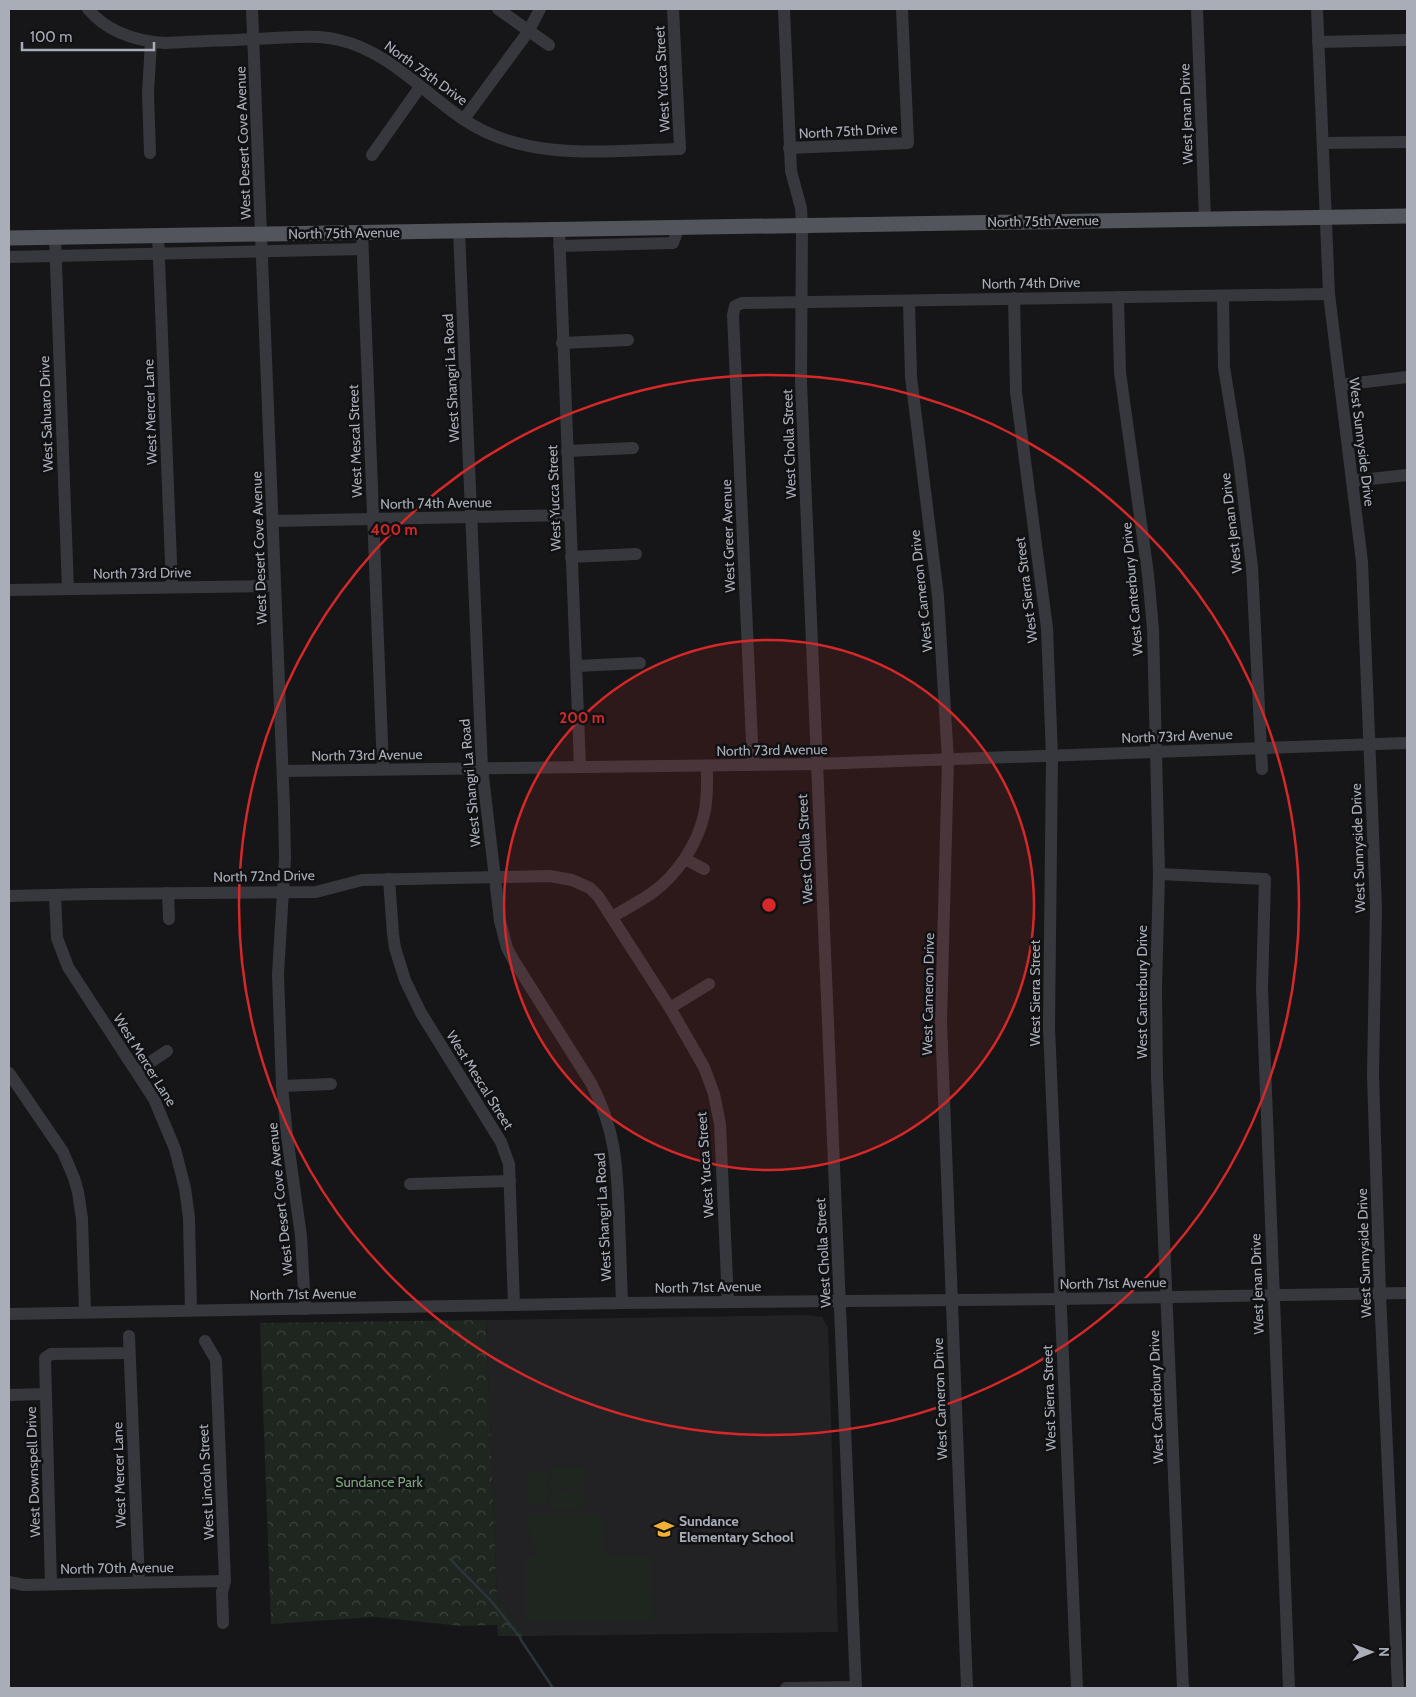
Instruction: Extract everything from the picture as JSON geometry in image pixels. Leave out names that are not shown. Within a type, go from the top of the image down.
[{"type":"main road","name":"North 75th Avenue","points":[[9,238],[1407,216]]},
{"type":"street","points":[[88,9],[113,30],[135,39],[151,42],[148,93],[150,153]]},
{"type":"street","name":"West Desert Cove Avenue","points":[[252,9],[285,842],[284,891],[278,974],[282,1086],[301,1236],[305,1309]]},
{"type":"street","points":[[498,9],[549,45]]},
{"type":"street","points":[[464,120],[528,32],[540,9]]},
{"type":"street","name":"West Yucca Street","points":[[673,9],[680,149]]},
{"type":"street","name":"West Cholla Street","points":[[784,9],[791,171],[799,199],[802,226],[802,382],[816,764],[856,1688]]},
{"type":"street","name":"North 75th Drive","points":[[790,148],[908,143],[902,9]]},
{"type":"street","name":"West Jenan Drive","points":[[1196,9],[1206,218]]},
{"type":"street","name":"West Sunnyside Drive","points":[[1317,9],[1329,294],[1362,562],[1376,908],[1373,1075],[1380,1294],[1398,1688]]},
{"type":"street","name":"North 75th Drive","points":[[151,42],[166,43],[322,36],[339,39],[368,50],[385,60],[464,120],[500,139],[545,150],[562,151],[680,149]]},
{"type":"street","points":[[1318,42],[1407,40]]},
{"type":"street","points":[[372,155],[420,87]]},
{"type":"street","points":[[1323,143],[1407,142]]},
{"type":"street","points":[[559,246],[673,243],[679,227]]},
{"type":"street","name":"West Yucca Street","points":[[559,229],[580,767]]},
{"type":"street","name":"West Shangri La Road","points":[[459,231],[482,768],[500,921],[507,948],[521,974],[591,1083],[600,1099],[611,1130],[617,1169],[622,1303]]},
{"type":"street","name":"West Mescal Street","points":[[362,232],[383,769]]},
{"type":"street","name":"West Mercer Lane","points":[[158,235],[172,587]]},
{"type":"street","name":"West Sahuaro Drive","points":[[55,237],[68,589]]},
{"type":"street","name":"North 75th Avenue","points":[[9,257],[362,249]]},
{"type":"street","name":"North 74th Drive","points":[[734,306],[742,303],[1329,294]]},
{"type":"street","name":"West Jenan Drive","points":[[1223,296],[1224,367],[1239,460],[1252,568],[1262,748]]},
{"type":"street","name":"West Canterbury Drive","points":[[1118,297],[1120,372],[1148,574],[1153,629],[1159,874],[1156,989],[1157,1056],[1183,1688]]},
{"type":"street","name":"West Sierra Street","points":[[1014,298],[1016,392],[1047,628],[1052,756],[1049,1027],[1077,1688]]},
{"type":"street","name":"West Cameron Drive","points":[[909,301],[911,377],[938,596],[948,760],[942,1022],[967,1688]]},
{"type":"street","name":"West Greer Avenue","points":[[734,306],[733,325],[753,765]]},
{"type":"street","points":[[562,343],[628,340]]},
{"type":"street","points":[[1340,385],[1407,377]]},
{"type":"street","points":[[567,451],[633,448]]},
{"type":"street","points":[[1352,481],[1407,474]]},
{"type":"street","name":"North 74th Avenue","points":[[273,521],[570,515]]},
{"type":"street","points":[[572,557],[636,554]]},
{"type":"street","name":"North 73rd Drive","points":[[9,590],[275,586]]},
{"type":"street","points":[[576,666],[640,663]]},
{"type":"street","name":"North 73rd Avenue","points":[[283,771],[816,764],[1407,744]]},
{"type":"street","points":[[1262,748],[1262,769]]},
{"type":"street","points":[[612,917],[652,893],[665,882],[685,858],[700,829],[704,815],[707,791],[707,766]]},
{"type":"street","points":[[685,858],[704,869]]},
{"type":"street","name":"West Jenan Drive","points":[[1159,874],[1265,879],[1262,988],[1289,1688]]},
{"type":"street","name":"North 72nd Drive","points":[[9,896],[316,892],[362,880],[550,876],[572,880],[590,888],[598,896],[612,917]]},
{"type":"street","name":"West Mescal Street","points":[[390,879],[393,934],[406,980],[421,1013],[501,1142],[509,1164],[514,1305]]},
{"type":"street","points":[[168,893],[168,919]]},
{"type":"street","name":"West Mercer Lane","points":[[55,895],[57,938],[68,967],[137,1071],[154,1099],[169,1132],[183,1176],[189,1218],[191,1310]]},
{"type":"street","name":"West Yucca Street","points":[[612,917],[670,1008],[704,1067],[714,1094],[720,1124],[728,1302]]},
{"type":"street","points":[[670,1008],[709,984]]},
{"type":"street","points":[[137,1071],[167,1051]]},
{"type":"street","points":[[9,1072],[63,1152],[74,1178],[82,1219],[84,1312]]},
{"type":"street","points":[[282,1086],[331,1084]]},
{"type":"street","points":[[410,1184],[510,1181]]},
{"type":"street","name":"North 71st Avenue","points":[[9,1314],[622,1303],[1060,1299],[1407,1293]]},
{"type":"street","name":"West Mercer Lane","points":[[129,1336],[138,1582]]},
{"type":"street","name":"West Lincoln Street","points":[[205,1341],[216,1360],[225,1581],[222,1592],[223,1623]]},
{"type":"street","name":"West Downspell Drive","points":[[51,1584],[45,1358],[51,1354],[129,1353]]},
{"type":"street","points":[[9,1396],[45,1394]]},
{"type":"street","name":"North 70th Avenue","points":[[9,1582],[17,1584],[51,1584],[225,1581]]},
{"type":"street","points":[[786,1688],[856,1688]]},
{"type":"shaded area","name":"Sundance Elementary School","points":[[807,1315],[822,1317],[828,1328],[838,1632],[525,1636],[497,1598],[486,1320]]},
{"type":"green space","name":"Sundance Park","points":[[486,1320],[497,1598],[525,1636],[498,1636],[497,1625],[462,1626],[374,1617],[271,1624],[260,1323]]},
{"type":"green space","points":[[431,1372],[462,1372],[462,1386],[431,1387]]},
{"type":"green space","points":[[438,1425],[462,1425],[462,1439],[438,1439]]},
{"type":"green space","points":[[551,1467],[584,1468],[584,1487],[550,1487]]},
{"type":"green space","points":[[528,1471],[548,1472],[547,1505],[527,1504]]},
{"type":"green space","points":[[551,1489],[584,1490],[583,1510],[550,1509]]},
{"type":"green space","points":[[525,1514],[598,1514],[605,1523],[604,1556],[652,1556],[653,1621],[525,1622],[525,1557],[538,1556],[533,1546]]},
{"type":"waterway","points":[[450,1559],[492,1602],[520,1637],[553,1688]]},
{"type":"place","name":"Sundance Elementary School","points":[[664,1529]]}]
